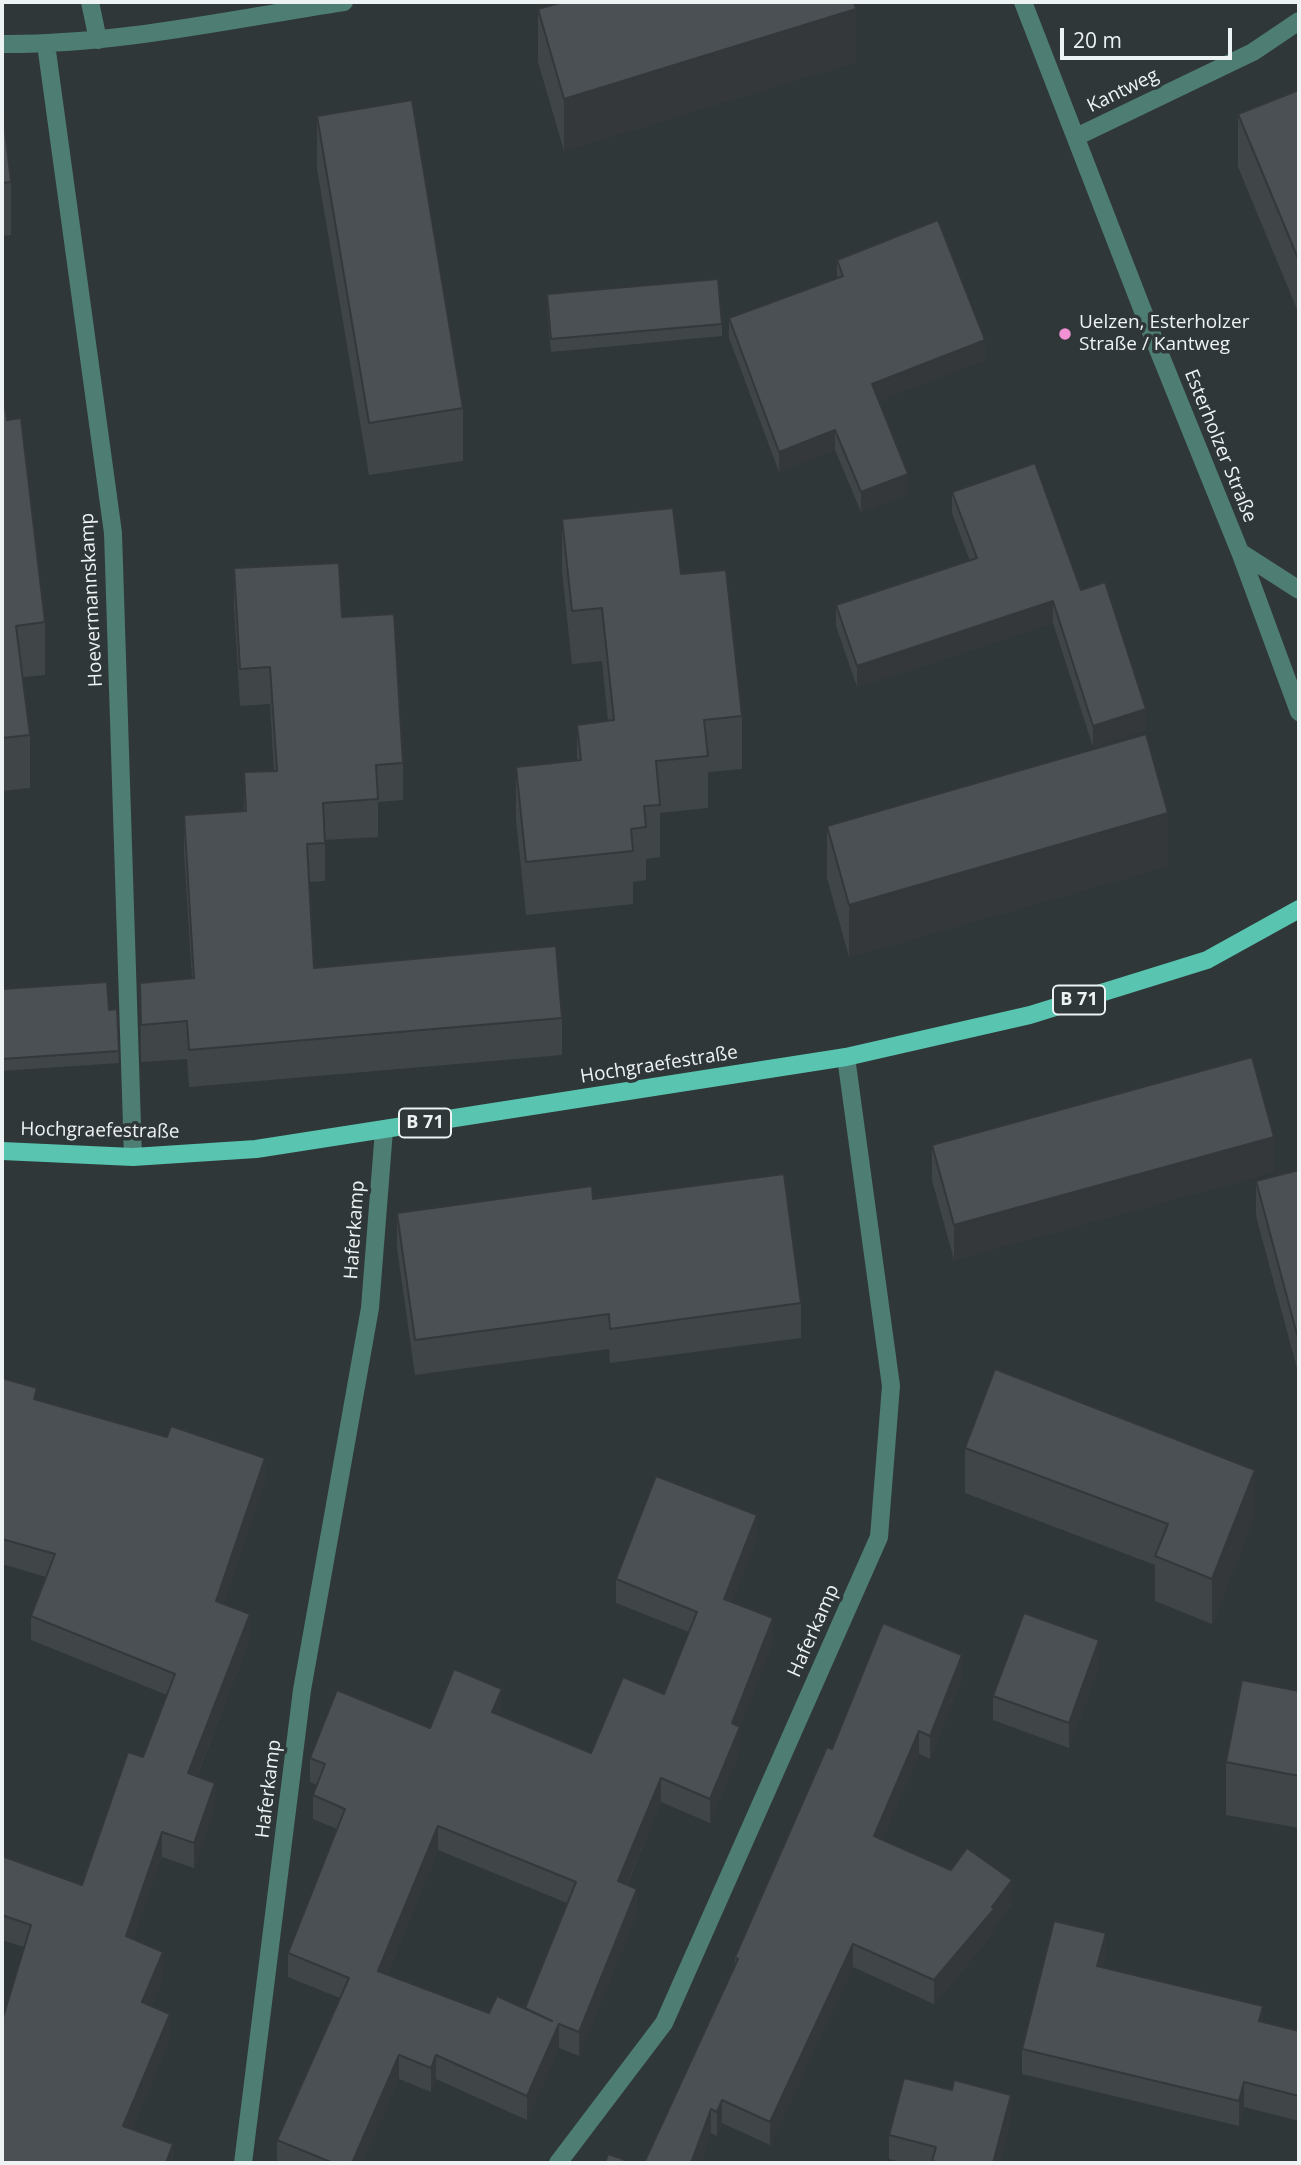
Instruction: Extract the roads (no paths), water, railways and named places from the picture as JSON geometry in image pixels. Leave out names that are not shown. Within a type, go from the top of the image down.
[{"type":"main road","name":"Hochgraefestraße","points":[[2,1151],[133,1157],[256,1149],[846,1057],[1030,1015],[1207,960],[1299,909]]},
{"type":"street","points":[[90,2],[98,40]]},
{"type":"street","points":[[2,44],[98,40],[344,2]]},
{"type":"street","name":"Esterholzer Straße","points":[[1023,2],[1240,552],[1299,712]]},
{"type":"street","name":"Kantweg","points":[[1076,137],[1253,52],[1299,21]]},
{"type":"street","name":"Hoevermannskamp","points":[[46,44],[113,533],[133,1157]]},
{"type":"street","points":[[1240,552],[1299,590]]},
{"type":"street","name":"Haferkamp","points":[[558,2163],[664,2023],[879,1537],[891,1386],[846,1057]]},
{"type":"street","name":"Haferkamp","points":[[243,2163],[302,1690],[370,1308],[384,1130]]},
{"type":"place","name":"Uelzen, Esterholzer Straße / Kantweg","points":[[1065,334]]}]
